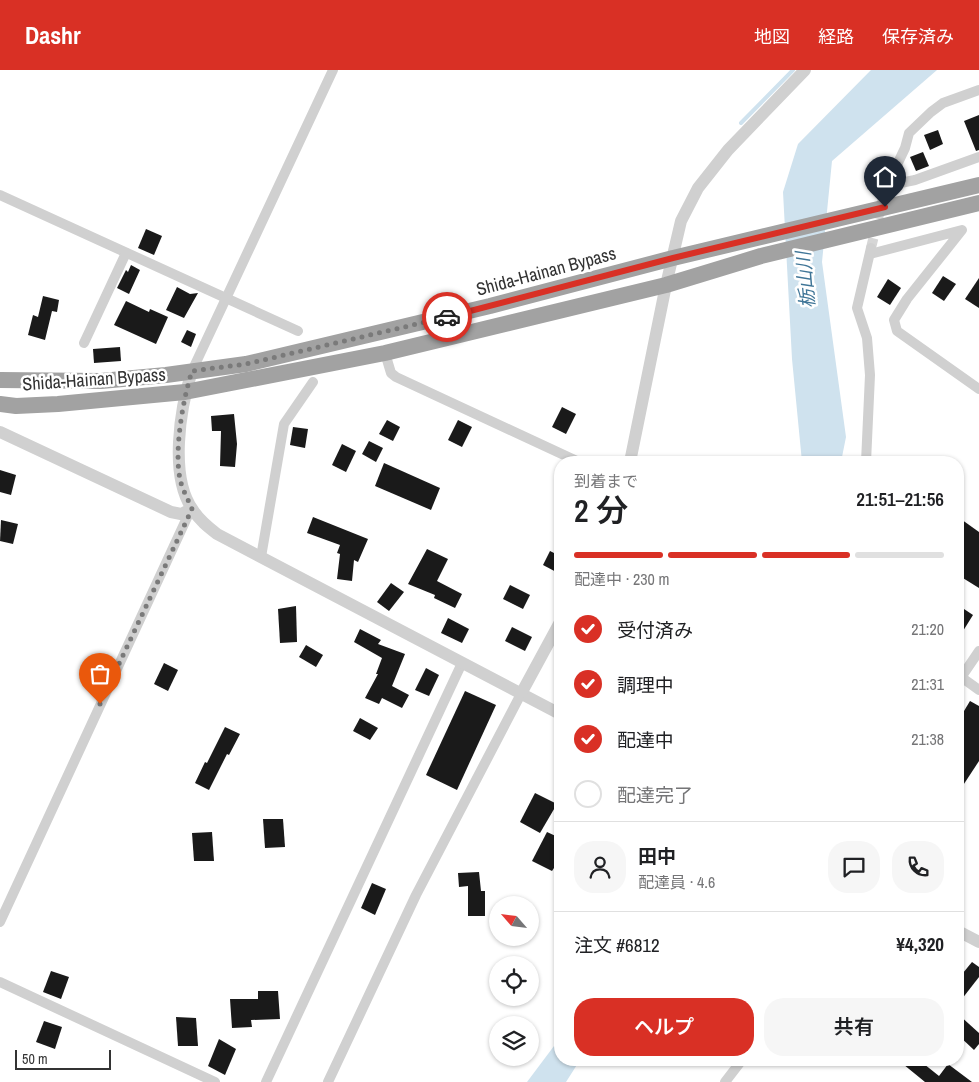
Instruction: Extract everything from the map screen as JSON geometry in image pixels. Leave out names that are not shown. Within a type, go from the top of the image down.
[{"type":"highway","name":"Shida-Hainan Bypass","points":[[0,380],[102,381],[246,364],[426,322],[673,258],[979,185]]},
{"type":"highway","name":"Shida-Hainan Bypass","points":[[0,404],[16,406],[58,404],[185,392],[385,353],[666,285],[761,256],[979,203]]},
{"type":"street","points":[[333,70],[224,299],[192,371],[185,392],[178,460],[180,480],[192,509],[201,521],[217,534],[462,663],[522,692],[554,711]]},
{"type":"street","points":[[631,456],[681,221],[698,188],[728,150],[805,70]]},
{"type":"street","points":[[979,90],[943,103],[931,112],[910,134],[886,188],[916,180],[979,158]]},
{"type":"street","points":[[0,195],[224,299],[298,331]]},
{"type":"street","points":[[866,456],[870,375],[867,338],[857,308],[870,251],[962,230],[907,298],[894,320],[897,331],[979,389]]},
{"type":"street","points":[[84,343],[126,253]]},
{"type":"street","points":[[385,353],[392,373],[396,377],[566,456]]},
{"type":"street","points":[[261,557],[284,424],[313,382]]},
{"type":"street","points":[[0,432],[171,512],[181,514],[192,509]]},
{"type":"street","points":[[0,922],[192,509]]},
{"type":"street","points":[[328,1082],[416,894],[554,633]]},
{"type":"street","points":[[964,672],[979,651]]},
{"type":"street","points":[[266,1082],[462,663]]},
{"type":"street","points":[[964,682],[979,690]]},
{"type":"street","points":[[964,934],[979,942]]},
{"type":"street","points":[[0,982],[215,1082]]},
{"type":"street","points":[[725,1082],[737,1066]]},
{"type":"water","name":"栃山川","points":[[871,70],[937,70],[832,161],[822,262],[846,437],[842,456],[801,456],[792,359],[783,192],[798,144]]},
{"type":"water","points":[[554,1046],[554,1066],[576,1066],[566,1082],[527,1082]]},
{"type":"building","points":[[979,115],[979,150],[976,151],[964,121]]},
{"type":"building","points":[[938,130],[943,144],[930,150],[924,135]]},
{"type":"building","points":[[923,152],[929,166],[916,171],[910,157]]},
{"type":"building","points":[[146,229],[162,236],[154,255],[138,248]]},
{"type":"building","points":[[131,265],[140,270],[129,294],[117,288],[126,270],[128,272]]},
{"type":"building","points":[[943,276],[956,284],[944,301],[932,293]]},
{"type":"building","points":[[979,278],[979,308],[965,299]]},
{"type":"building","points":[[888,279],[901,288],[890,305],[877,297]]},
{"type":"building","points":[[177,287],[190,294],[198,293],[184,318],[166,310]]},
{"type":"building","points":[[43,296],[59,300],[57,312],[52,311],[45,340],[28,335],[33,315],[38,317]]},
{"type":"building","points":[[126,301],[149,312],[150,309],[168,317],[156,344],[114,325]]},
{"type":"building","points":[[187,330],[196,334],[191,347],[181,342]]},
{"type":"building","points":[[120,347],[121,361],[94,363],[93,349]]},
{"type":"building","points":[[562,407],[576,414],[566,434],[552,427]]},
{"type":"building","points":[[234,414],[237,444],[235,467],[220,466],[221,431],[212,431],[211,416]]},
{"type":"building","points":[[387,420],[400,427],[393,441],[379,434]]},
{"type":"building","points":[[458,420],[472,427],[462,447],[448,440]]},
{"type":"building","points":[[293,427],[308,429],[305,448],[290,445]]},
{"type":"building","points":[[369,441],[383,448],[376,462],[362,454]]},
{"type":"building","points":[[342,444],[356,451],[346,472],[332,465]]},
{"type":"building","points":[[384,463],[440,488],[431,510],[375,486]]},
{"type":"building","points":[[0,470],[16,475],[11,495],[0,492]]},
{"type":"building","points":[[313,517],[368,539],[358,562],[354,560],[352,581],[337,579],[340,554],[337,553],[340,545],[307,533]]},
{"type":"building","points":[[1,520],[18,524],[13,544],[0,541]]},
{"type":"building","points":[[964,521],[979,532],[979,588],[964,579]]},
{"type":"building","points":[[427,549],[448,559],[437,581],[462,594],[455,608],[434,598],[435,595],[408,584]]},
{"type":"building","points":[[550,551],[554,553],[554,571],[543,565]]},
{"type":"building","points":[[391,583],[404,592],[389,611],[377,602]]},
{"type":"building","points":[[510,585],[530,595],[523,609],[503,599]]},
{"type":"building","points":[[296,606],[297,642],[280,643],[278,609]]},
{"type":"building","points":[[964,609],[973,615],[964,629]]},
{"type":"building","points":[[448,618],[469,629],[462,643],[441,633]]},
{"type":"building","points":[[512,627],[532,637],[525,651],[505,641]]},
{"type":"building","points":[[360,629],[381,640],[378,644],[405,654],[392,686],[409,695],[402,708],[382,698],[379,704],[365,698],[378,674],[376,674],[382,658],[354,642]]},
{"type":"building","points":[[306,645],[323,655],[316,667],[299,657]]},
{"type":"building","points":[[164,663],[178,670],[168,691],[154,684]]},
{"type":"building","points":[[426,668],[439,675],[429,696],[415,690]]},
{"type":"building","points":[[465,691],[496,705],[457,790],[426,775]]},
{"type":"building","points":[[970,701],[979,706],[979,761],[964,784],[964,711]]},
{"type":"building","points":[[360,718],[378,728],[370,740],[353,731]]},
{"type":"building","points":[[225,727],[240,734],[229,755],[227,754],[209,790],[195,783]]},
{"type":"building","points":[[535,793],[554,802],[554,809],[540,833],[520,822]]},
{"type":"building","points":[[263,819],[283,819],[285,847],[265,848]]},
{"type":"building","points":[[212,832],[214,861],[194,861],[192,833]]},
{"type":"building","points":[[547,832],[554,835],[554,868],[552,871],[532,861]]},
{"type":"building","points":[[479,872],[481,891],[485,891],[485,916],[468,916],[468,886],[459,887],[458,873]]},
{"type":"building","points":[[372,883],[386,889],[375,915],[361,908]]},
{"type":"building","points":[[972,962],[979,967],[979,977],[964,996],[964,972]]},
{"type":"building","points":[[51,971],[69,977],[61,999],[43,992]]},
{"type":"building","points":[[258,991],[278,991],[280,1019],[251,1020],[252,1027],[232,1028],[230,999],[258,999]]},
{"type":"building","points":[[176,1017],[196,1018],[198,1046],[178,1046]]},
{"type":"building","points":[[964,1019],[979,1033],[979,1044],[974,1050],[964,1041]]},
{"type":"building","points":[[44,1021],[62,1027],[55,1049],[36,1042]]},
{"type":"building","points":[[219,1039],[236,1049],[225,1075],[208,1066]]},
{"type":"building","points":[[905,1066],[926,1066],[939,1076],[946,1066],[951,1066],[972,1082],[925,1082]]},
{"type":"waterway","points":[[741,123],[793,70]]},
{"type":"tunnel","points":[[871,248],[885,190]]},
{"type":"way so far","points":[[100,704],[192,509],[180,480],[178,460],[185,392],[192,371],[246,364],[447,317]]},
{"type":"route","points":[[447,317],[673,258],[885,207]]}]
